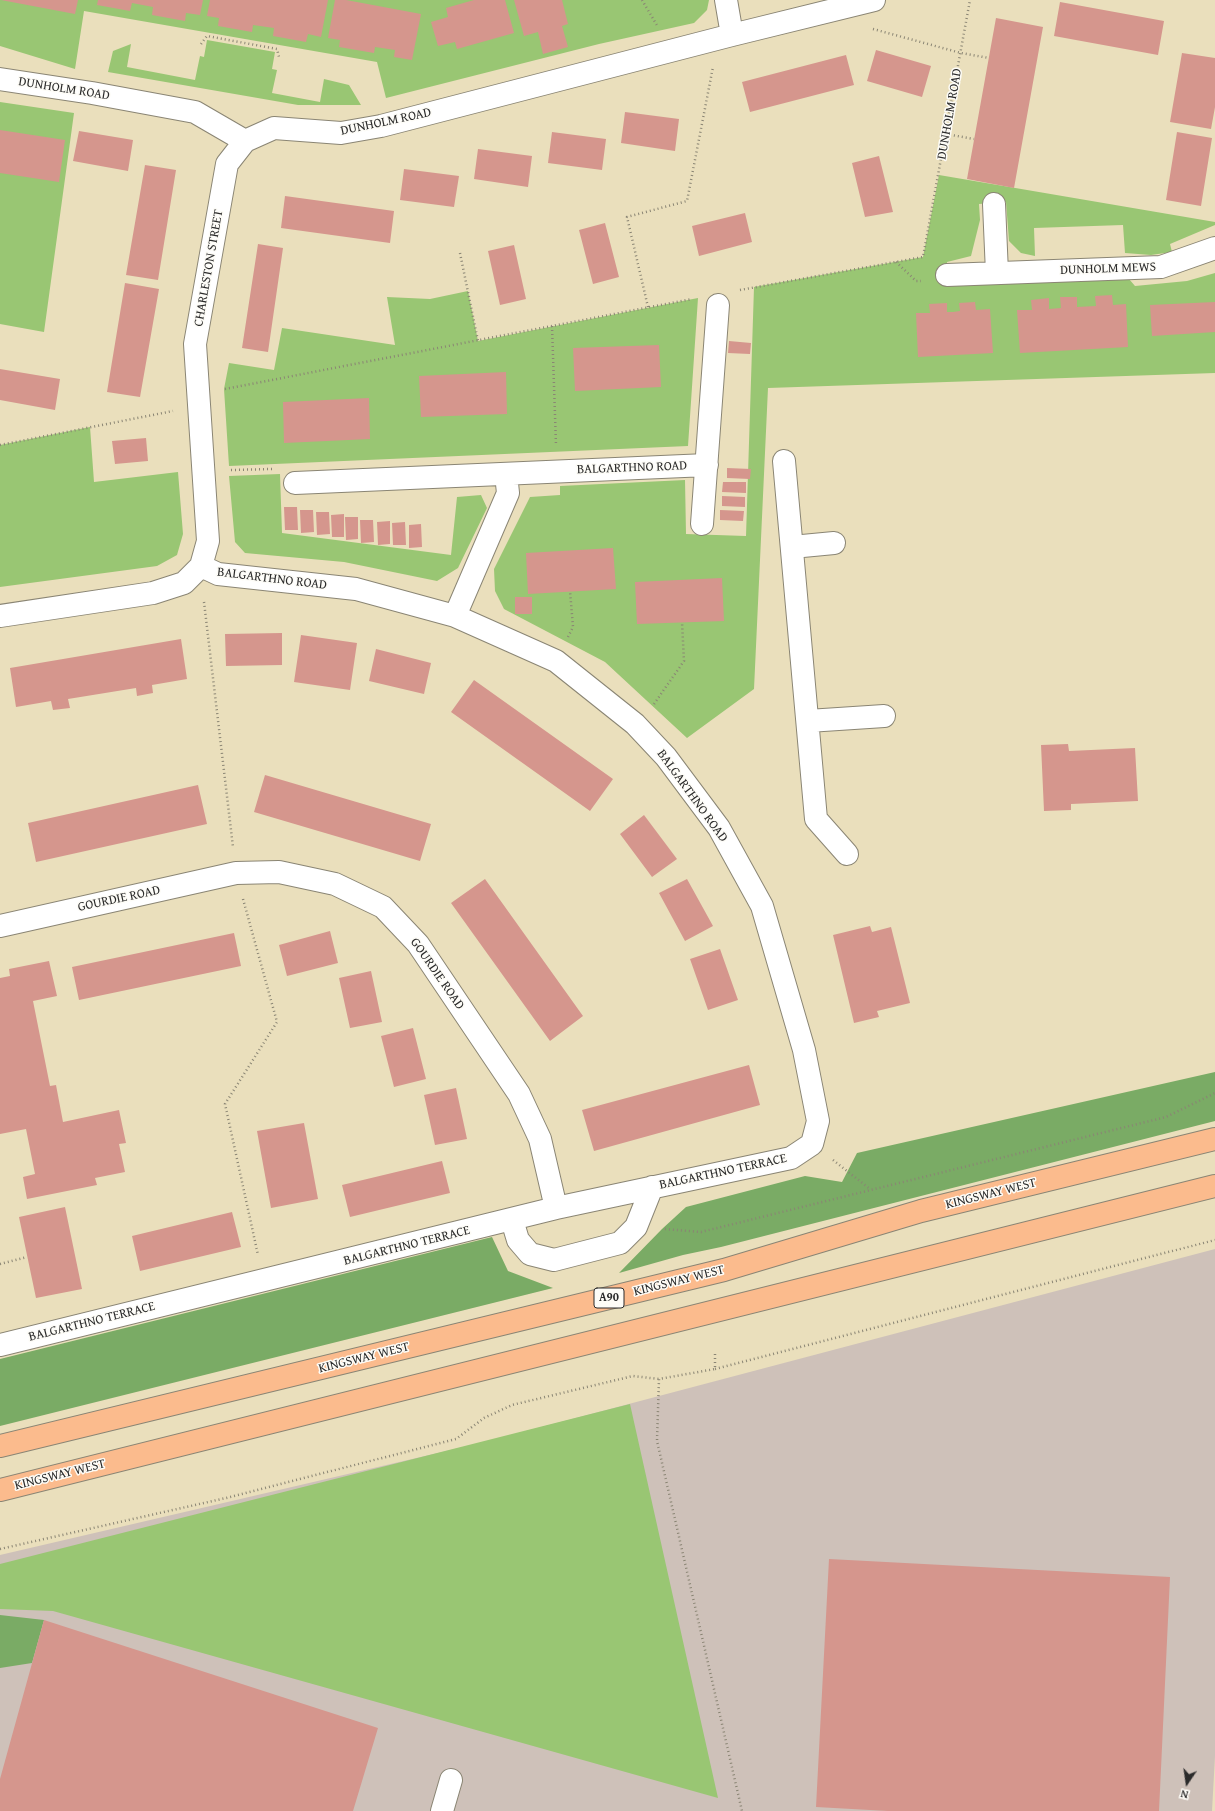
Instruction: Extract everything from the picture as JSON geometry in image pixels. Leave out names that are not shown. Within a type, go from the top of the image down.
[{"type":"highway","name":"KINGSWAY WEST","points":[[0,1446],[724,1270],[921,1211],[1215,1139]]},
{"type":"highway","name":"KINGSWAY WEST","points":[[0,1490],[1215,1186]]},
{"type":"street","points":[[726,0],[732,35]]},
{"type":"street","name":"DUNHOLM ROAD","points":[[0,79],[92,93],[195,112],[245,141],[274,128],[341,133],[381,126],[732,35],[874,0]]},
{"type":"street","name":"CHARLESTON STREET","points":[[201,566],[208,541],[195,344],[227,164],[245,141]]},
{"type":"street","points":[[994,204],[997,273]]},
{"type":"street","name":"DUNHOLM MEWS","points":[[947,275],[1161,267],[1215,248]]},
{"type":"street","points":[[702,524],[707,465],[726,298]]},
{"type":"street","points":[[784,461],[816,819],[847,854]]},
{"type":"street","name":"BALGARTHNO ROAD","points":[[295,483],[707,465]]},
{"type":"street","points":[[454,616],[508,493],[506,474]]},
{"type":"street","points":[[792,547],[834,543]]},
{"type":"street","name":"BALGARTHNO ROAD","points":[[0,616],[153,593],[184,583],[201,566],[218,574],[356,589],[454,616],[556,661],[635,724],[666,756],[719,828],[762,906],[804,1050],[818,1121],[812,1144]]},
{"type":"street","points":[[808,721],[884,716]]},
{"type":"street","name":"GOURDIE ROAD","points":[[0,926],[236,873],[279,872],[335,884],[383,907],[418,944],[519,1094],[540,1139],[556,1208]]},
{"type":"street","name":"BALGARTHNO TERRACE","points":[[0,1345],[556,1208],[791,1158],[812,1144]]},
{"type":"street","points":[[512,1220],[518,1240],[530,1254],[554,1260],[620,1243],[636,1227],[652,1187]]},
{"type":"street","points":[[442,1811],[451,1780]]},
{"type":"path","name":"DUNHOLM ROAD","points":[[726,298],[924,256],[970,0]]},
{"type":"path","points":[[851,6],[856,25],[961,53],[989,58]]},
{"type":"path","points":[[201,44],[207,36],[277,49],[279,57]]},
{"type":"path","points":[[648,307],[627,216],[687,201],[714,69],[705,42]]},
{"type":"path","points":[[946,134],[974,139]]},
{"type":"path","points":[[460,253],[478,341]]},
{"type":"path","points":[[0,445],[171,412],[224,389],[698,298]]},
{"type":"path","points":[[552,326],[557,472]]},
{"type":"path","points":[[204,471],[293,468],[295,483]]},
{"type":"path","points":[[201,566],[204,609],[236,873],[277,1022],[225,1104],[264,1281]]},
{"type":"path","points":[[556,661],[573,627],[570,591]]},
{"type":"path","points":[[635,724],[652,706],[684,661],[682,622]]},
{"type":"path","points":[[636,1227],[701,1232],[1166,1116],[1215,1093]]},
{"type":"path","points":[[812,1144],[870,1189]]},
{"type":"path","points":[[0,1549],[226,1498],[456,1439],[484,1418],[512,1406],[633,1376],[659,1379],[715,1369],[1215,1240]]},
{"type":"path","points":[[0,1264],[28,1257]]},
{"type":"path","points":[[715,1354],[715,1369]]},
{"type":"path","points":[[659,1379],[657,1441],[742,1811]]},
{"type":"shaded area","points":[[1215,1249],[1215,1756],[1212,1811],[0,1811],[0,1555],[485,1442]]},
{"type":"green space","points":[[0,0],[709,0],[707,10],[694,23],[599,44],[386,98],[377,62],[84,11],[75,69],[0,46]]},
{"type":"green space","points":[[207,40],[275,52],[272,69],[277,70],[272,93],[320,102],[324,79],[349,85],[361,105],[298,105],[108,72],[113,51],[131,44],[127,67],[195,80],[200,56],[204,57]]},
{"type":"green space","points":[[0,102],[74,113],[44,332],[0,324]]},
{"type":"green space","points":[[939,175],[1215,222],[1215,225],[1170,244],[1172,252],[1151,255],[1125,253],[1123,225],[1034,228],[1035,256],[1021,253],[1009,241],[1006,202],[979,204],[980,220],[971,256],[947,262],[945,286],[1129,279],[1135,286],[1187,281],[1215,273],[1215,373],[768,388],[754,689],[687,738],[605,662],[504,609],[495,591],[494,569],[530,497],[560,495],[560,486],[685,480],[686,534],[746,536],[754,287],[923,257]]},
{"type":"green space","points":[[468,291],[478,341],[698,298],[688,446],[229,466],[224,389],[229,363],[274,370],[282,328],[395,345],[387,297],[430,299]]},
{"type":"green space","points":[[90,427],[94,482],[178,472],[183,534],[177,555],[157,566],[0,587],[0,445]]},
{"type":"green space","points":[[280,474],[282,533],[451,555],[457,497],[481,495],[487,508],[458,568],[437,581],[344,562],[245,553],[235,542],[229,476]]},
{"type":"green space","points":[[1215,1072],[1215,1121],[721,1247],[683,1255],[619,1273],[686,1207],[805,1176],[842,1182],[857,1153]]},
{"type":"green space","points":[[492,1237],[508,1271],[553,1288],[0,1426],[0,1359]]},
{"type":"green space","points":[[630,1404],[718,1798],[53,1611],[0,1609],[0,1564]]},
{"type":"green space","points":[[0,1615],[44,1620],[32,1663],[0,1668]]},
{"type":"building","points":[[1,0],[78,0],[75,14]]},
{"type":"building","points":[[98,0],[203,0],[200,15],[186,13],[185,21],[152,15],[153,7],[132,3],[130,11],[97,5]]},
{"type":"building","points":[[210,0],[328,0],[321,37],[308,34],[306,42],[273,36],[274,28],[253,25],[252,32],[218,26],[219,18],[207,16]]},
{"type":"building","points":[[335,0],[346,0],[421,14],[412,60],[394,57],[395,50],[375,47],[374,53],[339,47],[340,40],[328,38]]},
{"type":"building","points":[[474,0],[505,0],[514,33],[457,49],[455,42],[438,46],[431,22],[448,17],[446,8]]},
{"type":"building","points":[[514,0],[562,0],[568,24],[562,26],[568,47],[543,54],[538,32],[524,36]]},
{"type":"building","points":[[1060,2],[1164,21],[1158,55],[1054,36]]},
{"type":"building","points":[[996,18],[1043,27],[1014,188],[967,179]]},
{"type":"building","points":[[876,50],[931,66],[922,97],[867,81]]},
{"type":"building","points":[[1182,53],[1215,58],[1215,107],[1211,129],[1170,122]]},
{"type":"building","points":[[846,55],[854,85],[750,112],[742,82]]},
{"type":"building","points":[[625,112],[679,119],[675,151],[621,143]]},
{"type":"building","points":[[0,130],[65,140],[59,182],[0,173]]},
{"type":"building","points":[[79,131],[133,140],[128,171],[73,161]]},
{"type":"building","points":[[552,132],[606,139],[602,170],[548,163]]},
{"type":"building","points":[[1177,132],[1212,138],[1201,206],[1166,200]]},
{"type":"building","points":[[478,149],[532,156],[528,187],[474,179]]},
{"type":"building","points":[[879,156],[893,212],[865,217],[852,163]]},
{"type":"building","points":[[145,165],[176,170],[158,280],[126,275]]},
{"type":"building","points":[[404,169],[459,176],[454,207],[400,200]]},
{"type":"building","points":[[285,196],[394,211],[390,243],[281,228]]},
{"type":"building","points":[[745,213],[752,242],[699,256],[692,226]]},
{"type":"building","points":[[605,223],[619,277],[593,284],[579,230]]},
{"type":"building","points":[[258,244],[283,248],[268,352],[242,348]]},
{"type":"building","points":[[514,245],[526,299],[500,305],[488,251]]},
{"type":"building","points":[[125,283],[159,289],[140,397],[107,392]]},
{"type":"building","points":[[1112,295],[1113,305],[1126,304],[1128,347],[1020,353],[1017,310],[1032,310],[1031,300],[1049,298],[1049,309],[1061,308],[1060,297],[1077,297],[1077,307],[1096,306],[1095,296]]},
{"type":"building","points":[[975,302],[976,310],[990,309],[993,353],[918,357],[916,313],[930,313],[929,304],[947,303],[947,312],[953,312],[960,311],[959,303]]},
{"type":"building","points":[[1215,302],[1215,332],[1152,336],[1150,305]]},
{"type":"building","points":[[729,341],[751,343],[750,354],[728,353]]},
{"type":"building","points":[[659,345],[661,387],[575,391],[573,348]]},
{"type":"building","points":[[0,369],[60,379],[55,410],[0,400]]},
{"type":"building","points":[[506,372],[507,414],[421,417],[419,376]]},
{"type":"building","points":[[369,398],[370,439],[284,443],[283,402]]},
{"type":"building","points":[[146,438],[148,461],[115,464],[112,441]]},
{"type":"building","points":[[727,468],[751,469],[750,479],[727,478]]},
{"type":"building","points":[[723,482],[746,482],[746,493],[722,492]]},
{"type":"building","points":[[722,496],[745,497],[745,507],[722,506]]},
{"type":"building","points":[[284,507],[297,507],[298,530],[285,530]]},
{"type":"building","points":[[300,510],[313,510],[314,532],[301,533]]},
{"type":"building","points":[[720,510],[744,511],[743,521],[720,520]]},
{"type":"building","points":[[316,512],[329,512],[330,534],[317,535]]},
{"type":"building","points":[[344,514],[344,537],[332,537],[331,515]]},
{"type":"building","points":[[345,517],[358,517],[358,539],[346,540]]},
{"type":"building","points":[[360,520],[373,520],[374,542],[361,543]]},
{"type":"building","points":[[390,521],[390,544],[378,545],[377,522]]},
{"type":"building","points":[[405,522],[406,545],[393,545],[392,523]]},
{"type":"building","points":[[421,524],[422,547],[409,548],[409,525]]},
{"type":"building","points":[[613,548],[616,589],[528,594],[526,553]]},
{"type":"building","points":[[722,578],[724,621],[637,624],[635,582]]},
{"type":"building","points":[[515,597],[532,597],[532,614],[515,614]]},
{"type":"building","points":[[282,633],[282,665],[226,666],[225,634]]},
{"type":"building","points":[[301,635],[357,643],[350,690],[294,682]]},
{"type":"building","points":[[181,639],[187,679],[152,685],[153,693],[137,696],[136,688],[68,699],[70,708],[53,710],[51,701],[16,707],[10,668]]},
{"type":"building","points":[[376,649],[431,663],[424,694],[369,681]]},
{"type":"building","points":[[474,680],[613,779],[590,811],[451,712]]},
{"type":"building","points":[[1068,744],[1069,751],[1135,748],[1138,801],[1071,804],[1071,810],[1044,811],[1041,745]]},
{"type":"building","points":[[265,775],[431,824],[420,861],[254,812]]},
{"type":"building","points":[[198,785],[207,824],[36,862],[28,823]]},
{"type":"building","points":[[644,815],[677,859],[652,877],[620,834]]},
{"type":"building","points":[[485,879],[583,1016],[550,1041],[451,903]]},
{"type":"building","points":[[687,879],[713,926],[685,941],[659,893]]},
{"type":"building","points":[[870,926],[872,932],[891,927],[910,1003],[877,1011],[879,1017],[854,1023],[833,935]]},
{"type":"building","points":[[330,931],[338,963],[287,976],[279,945]]},
{"type":"building","points":[[234,933],[241,966],[79,1000],[72,967]]},
{"type":"building","points":[[720,949],[738,1000],[708,1010],[690,959]]},
{"type":"building","points":[[49,961],[57,996],[33,1001],[50,1086],[56,1085],[63,1122],[119,1110],[126,1143],[119,1144],[125,1172],[95,1178],[97,1185],[27,1199],[23,1177],[35,1174],[26,1129],[0,1134],[0,978],[10,976],[9,969]]},
{"type":"building","points":[[371,971],[382,1022],[350,1028],[339,978]]},
{"type":"building","points":[[413,1028],[426,1079],[394,1087],[381,1036]]},
{"type":"building","points":[[749,1065],[760,1105],[594,1151],[582,1110]]},
{"type":"building","points":[[456,1088],[467,1139],[435,1145],[424,1095]]},
{"type":"building","points":[[304,1123],[318,1199],[271,1208],[257,1131]]},
{"type":"building","points":[[442,1161],[450,1193],[350,1217],[342,1185]]},
{"type":"building","points":[[65,1207],[82,1289],[36,1298],[19,1217]]},
{"type":"building","points":[[232,1212],[241,1247],[140,1271],[132,1236]]},
{"type":"building","points":[[829,1559],[1170,1577],[1159,1811],[888,1811],[816,1807]]},
{"type":"building","points":[[44,1620],[378,1728],[353,1811],[0,1811],[0,1779]]}]
